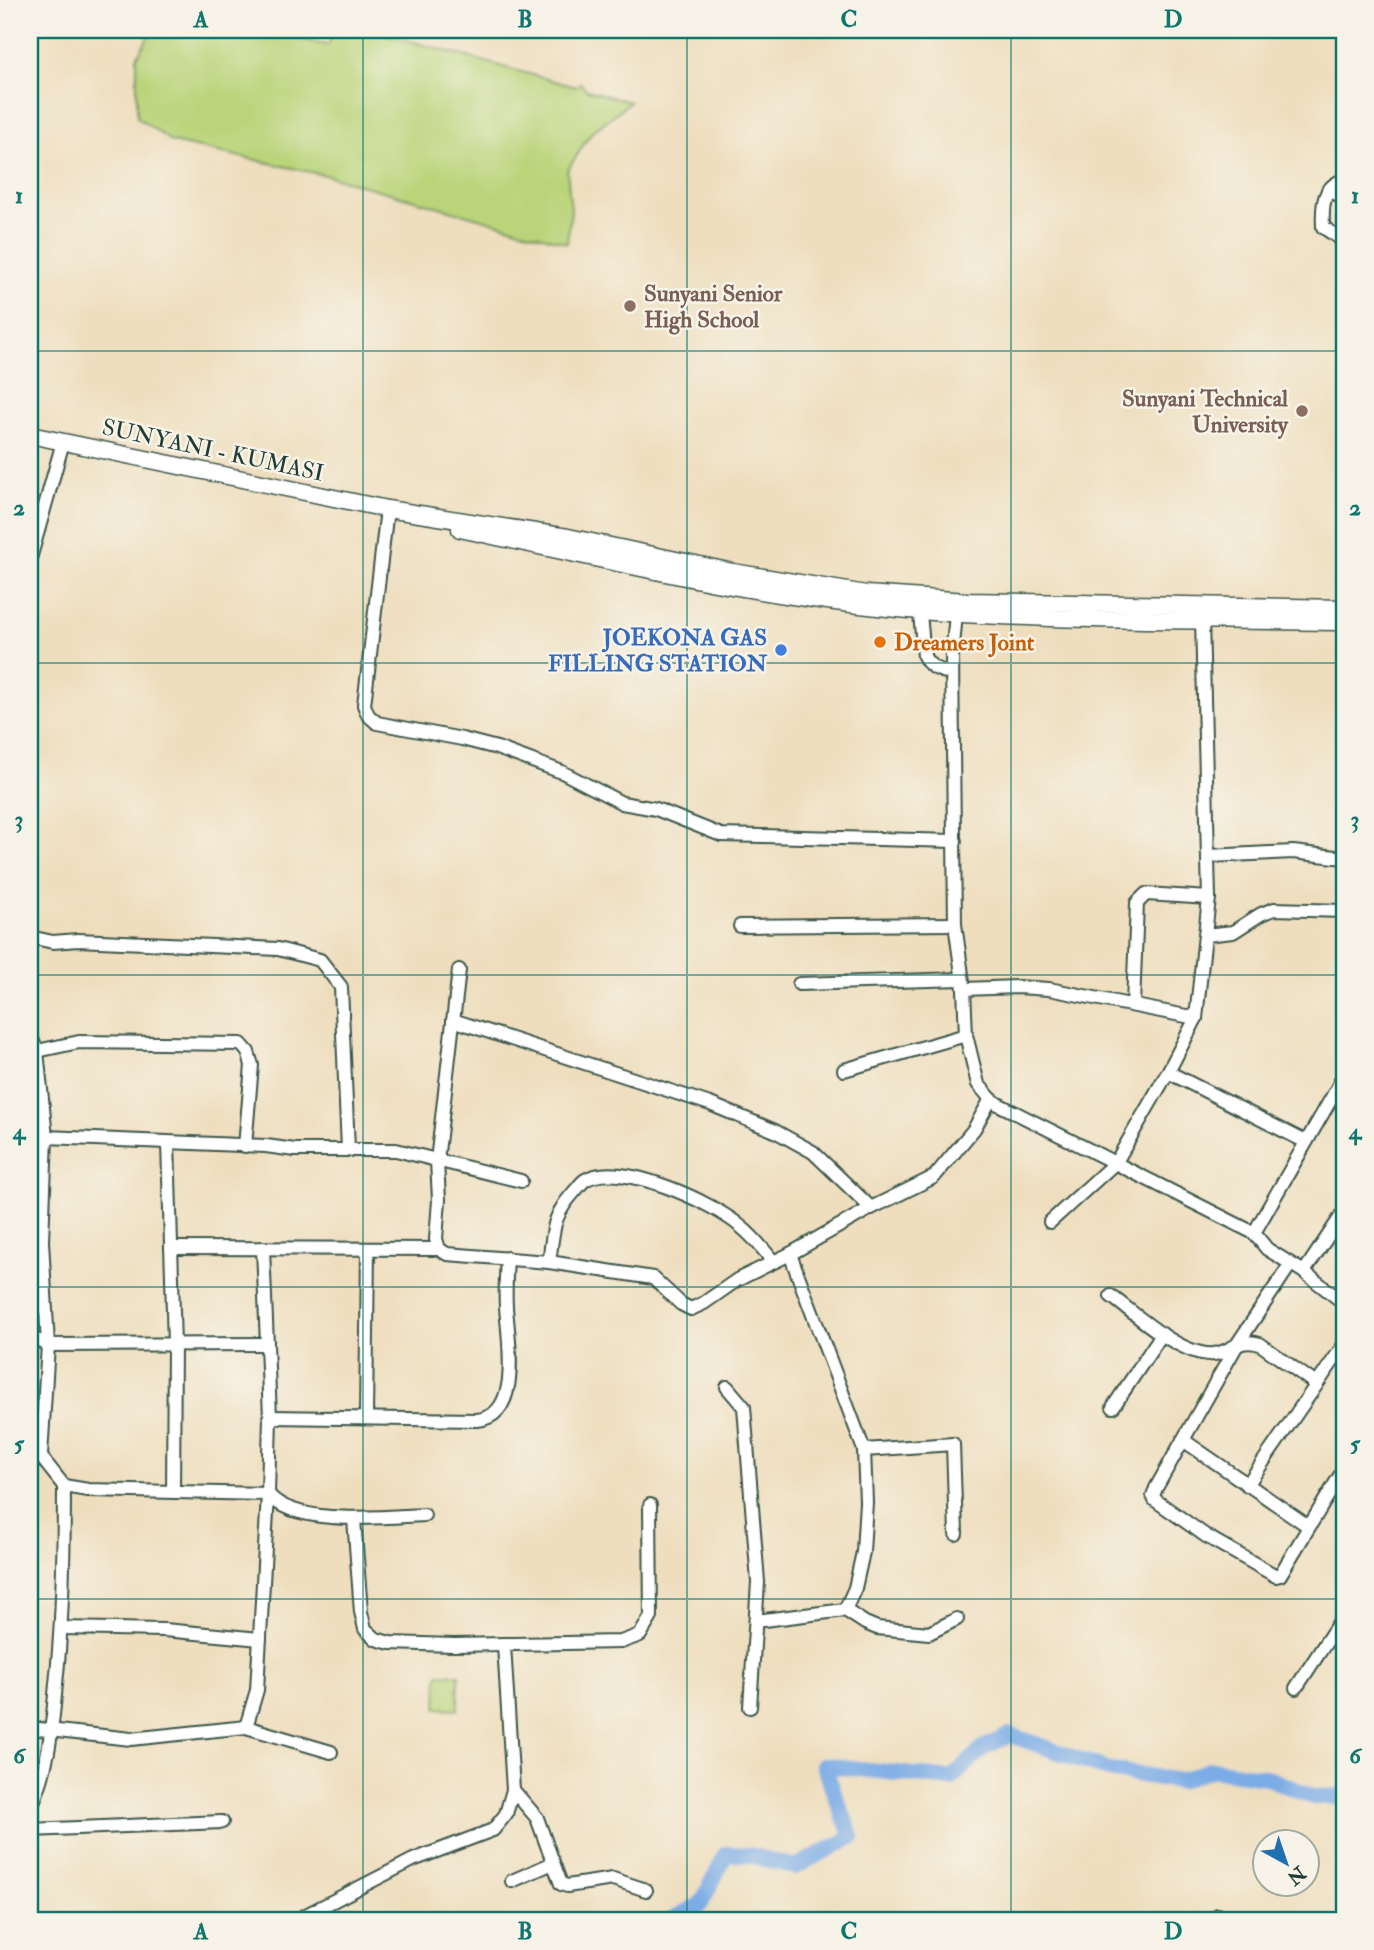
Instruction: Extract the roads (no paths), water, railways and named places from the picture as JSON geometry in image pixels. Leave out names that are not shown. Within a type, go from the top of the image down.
[{"type":"main road","name":"SUNYANI - KUMASI","points":[[30,435],[387,509],[456,528],[652,570],[777,593],[919,605]]},
{"type":"main road","points":[[919,605],[1344,608]]},
{"type":"main road","points":[[919,605],[956,614],[1344,622]]},
{"type":"street","points":[[1344,180],[1328,190],[1322,204],[1323,227],[1344,241]]},
{"type":"street","points":[[1328,190],[1344,198]]},
{"type":"street","points":[[30,559],[63,442]]},
{"type":"street","points":[[387,509],[364,705],[368,715],[377,723],[462,738],[497,748],[562,772],[622,803],[656,809],[721,835],[954,841]]},
{"type":"street","points":[[919,605],[927,663],[952,674]]},
{"type":"street","points":[[956,614],[952,674],[955,924],[966,1035],[978,1084],[991,1099],[1254,1233],[1260,1243],[1344,1303]]},
{"type":"street","points":[[1050,1222],[1116,1162],[1196,1018],[1209,898],[1202,619]]},
{"type":"street","points":[[1209,856],[1293,852],[1344,858]]},
{"type":"street","points":[[1133,1005],[1137,902],[1140,897],[1146,894],[1209,898]]},
{"type":"street","points":[[1206,935],[1233,932],[1274,909],[1344,911]]},
{"type":"street","points":[[740,926],[955,924]]},
{"type":"street","points":[[30,937],[53,942],[78,940],[278,949],[320,960],[341,987],[348,1149]]},
{"type":"street","points":[[439,1249],[436,1239],[439,1200],[437,1161],[459,970]]},
{"type":"street","points":[[799,984],[963,984],[1049,989],[1196,1018]]},
{"type":"street","points":[[453,1020],[710,1104],[775,1131],[813,1152],[871,1209]]},
{"type":"street","points":[[30,1035],[37,1051],[46,1138],[42,1241],[48,1345],[41,1455]]},
{"type":"street","points":[[844,1070],[966,1035]]},
{"type":"street","points":[[37,1051],[79,1042],[241,1044],[248,1052],[252,1066],[245,1146]]},
{"type":"street","points":[[1168,1072],[1306,1142]]},
{"type":"street","points":[[1254,1233],[1306,1142],[1340,1095],[1344,1075]]},
{"type":"street","points":[[171,1248],[439,1249],[447,1254],[549,1262],[653,1278],[681,1304],[691,1309],[737,1280],[934,1177],[974,1129],[991,1099]]},
{"type":"street","points":[[46,1138],[267,1146],[295,1150],[396,1150],[521,1181]]},
{"type":"street","points":[[169,1143],[174,1345],[173,1492]]},
{"type":"street","points":[[549,1262],[556,1217],[560,1208],[584,1180],[607,1173],[662,1184],[719,1211],[740,1226],[773,1261]]},
{"type":"street","points":[[1304,1272],[1344,1212]]},
{"type":"street","points":[[246,1727],[257,1690],[268,1494],[270,1417],[263,1248]]},
{"type":"street","points":[[366,1418],[368,1249]]},
{"type":"street","points":[[790,1254],[864,1450],[866,1502],[863,1552],[855,1588],[845,1610]]},
{"type":"street","points":[[270,1417],[477,1420],[492,1417],[499,1411],[508,1384],[509,1332],[505,1289],[507,1258]]},
{"type":"street","points":[[1290,1265],[1238,1343],[1153,1496],[1166,1509],[1276,1576],[1280,1575],[1344,1469]]},
{"type":"street","points":[[1111,1296],[1162,1334],[1202,1355],[1219,1354],[1238,1343],[1251,1341],[1260,1344],[1316,1384]]},
{"type":"street","points":[[1113,1407],[1162,1334]]},
{"type":"street","points":[[30,1337],[48,1345],[267,1345]]},
{"type":"street","points":[[1247,1485],[1344,1345]]},
{"type":"street","points":[[727,1387],[744,1407],[758,1582],[750,1707]]},
{"type":"street","points":[[1184,1440],[1308,1527]]},
{"type":"street","points":[[30,1443],[64,1486],[62,1628],[52,1731],[44,1775],[30,1809]]},
{"type":"street","points":[[864,1450],[953,1444],[956,1534]]},
{"type":"street","points":[[64,1486],[88,1490],[268,1494],[288,1510],[354,1519],[424,1515]]},
{"type":"street","points":[[354,1519],[361,1612],[365,1629],[370,1634],[390,1643],[504,1645],[621,1642],[640,1635],[651,1617],[650,1505]]},
{"type":"street","points":[[756,1621],[845,1610],[877,1628],[929,1633],[957,1619]]},
{"type":"street","points":[[1296,1688],[1344,1615]]},
{"type":"street","points":[[62,1628],[164,1630],[260,1639]]},
{"type":"street","points":[[296,1920],[413,1860],[493,1830],[506,1814],[513,1790],[504,1645]]},
{"type":"street","points":[[30,1728],[131,1739],[246,1727],[331,1752]]},
{"type":"street","points":[[513,1790],[537,1818],[561,1884],[566,1886],[613,1879],[646,1890]]},
{"type":"street","points":[[30,1830],[222,1822]]},
{"type":"street","points":[[512,1881],[553,1863]]},
{"type":"waterway","points":[[670,1920],[701,1904],[726,1854],[750,1855],[795,1867],[852,1837],[823,1765],[951,1779],[983,1748],[1010,1735],[1109,1770],[1179,1781],[1212,1769],[1265,1777],[1314,1797],[1344,1796]]},
{"type":"place","name":"Sunyani Senior High School","points":[[630,306]]},
{"type":"place","name":"Sunyani Technical University","points":[[1302,411]]},
{"type":"place","name":"Dreamers Joint","points":[[880,642]]},
{"type":"place","name":"JOEKONA GAS FILLING STATION","points":[[781,650]]}]
